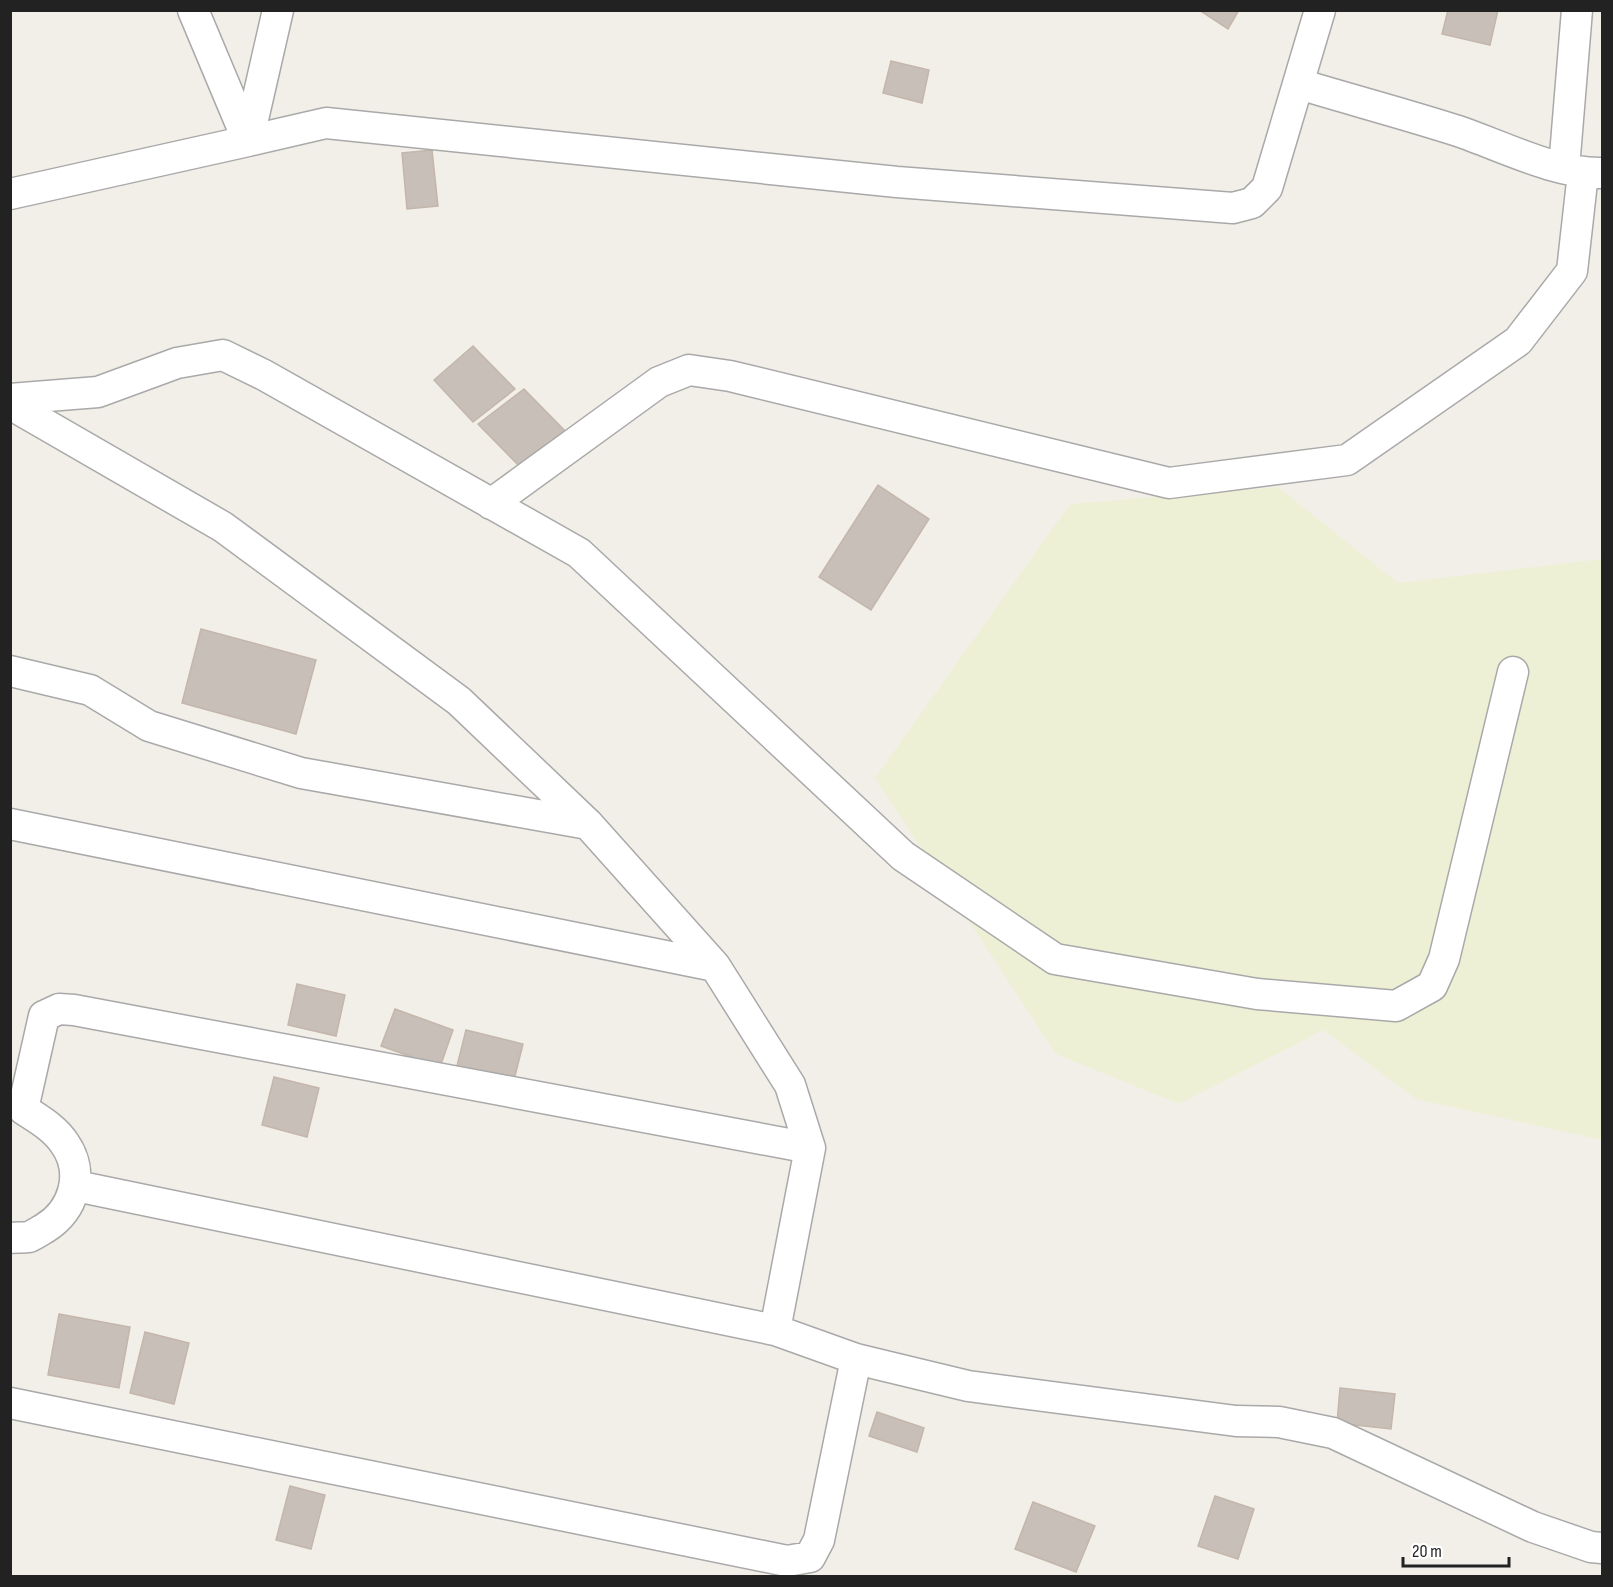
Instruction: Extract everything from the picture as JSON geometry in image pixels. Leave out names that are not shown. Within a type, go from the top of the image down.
[{"type":"street","points":[[193,10],[248,141]]},
{"type":"street","points":[[248,141],[278,10]]},
{"type":"street","points":[[10,194],[326,123],[897,182],[1233,208],[1252,203],[1267,188],[1320,10]]},
{"type":"street","points":[[491,504],[659,382],[689,370],[730,376],[1169,483],[1347,460],[1518,340],[1572,271],[1583,172],[1577,10]]},
{"type":"street","points":[[1299,84],[1457,131],[1583,172]]},
{"type":"street","points":[[10,399],[98,392],[177,363],[223,355],[264,375],[579,553],[903,856],[1056,959],[1257,994],[1396,1006],[1432,986],[1444,959],[1513,672]]},
{"type":"street","points":[[10,404],[223,527],[459,701],[588,824],[715,966],[790,1085],[810,1148],[775,1330]]},
{"type":"street","points":[[10,671],[90,690],[149,726],[301,773],[588,824]]},
{"type":"street","points":[[10,824],[715,966]]},
{"type":"street","points":[[10,1238],[30,1237],[56,1221],[69,1205],[76,1186],[74,1162],[65,1144],[49,1126],[23,1109],[44,1016],[59,1009],[810,1148]]},
{"type":"street","points":[[76,1186],[775,1330],[856,1359],[968,1386],[1236,1421],[1279,1422],[1333,1433],[1533,1527],[1591,1547],[1602,1548]]},
{"type":"street","points":[[10,1403],[787,1561],[810,1557],[819,1540],[856,1359]]},
{"type":"green space","points":[[1278,487],[1398,583],[1602,559],[1602,1140],[1416,1099],[1323,1030],[1179,1104],[1056,1054],[875,778],[1070,504]]},
{"type":"building","points":[[1199,10],[1239,10],[1228,29]]},
{"type":"building","points":[[1448,10],[1498,10],[1490,45],[1442,34]]},
{"type":"building","points":[[891,61],[929,70],[922,103],[883,93]]},
{"type":"building","points":[[432,150],[438,206],[407,209],[402,153]]},
{"type":"building","points":[[473,346],[515,389],[473,422],[434,380]]},
{"type":"building","points":[[524,389],[572,438],[528,475],[478,424]]},
{"type":"building","points":[[878,485],[929,519],[871,610],[819,577]]},
{"type":"building","points":[[201,629],[316,660],[296,734],[182,703]]},
{"type":"building","points":[[297,984],[345,995],[336,1036],[288,1025]]},
{"type":"building","points":[[395,1009],[453,1030],[440,1067],[381,1046]]},
{"type":"building","points":[[466,1030],[523,1044],[514,1080],[457,1066]]},
{"type":"building","points":[[274,1077],[319,1088],[307,1137],[262,1125]]},
{"type":"building","points":[[59,1314],[130,1327],[119,1388],[48,1375]]},
{"type":"building","points":[[145,1332],[189,1343],[174,1404],[130,1393]]},
{"type":"building","points":[[1340,1388],[1395,1394],[1391,1429],[1337,1423]]},
{"type":"building","points":[[877,1412],[924,1428],[917,1452],[869,1436]]},
{"type":"building","points":[[290,1486],[325,1495],[311,1549],[276,1540]]},
{"type":"building","points":[[1215,1496],[1254,1509],[1238,1559],[1198,1546]]},
{"type":"building","points":[[1033,1502],[1095,1526],[1076,1572],[1015,1549]]}]
